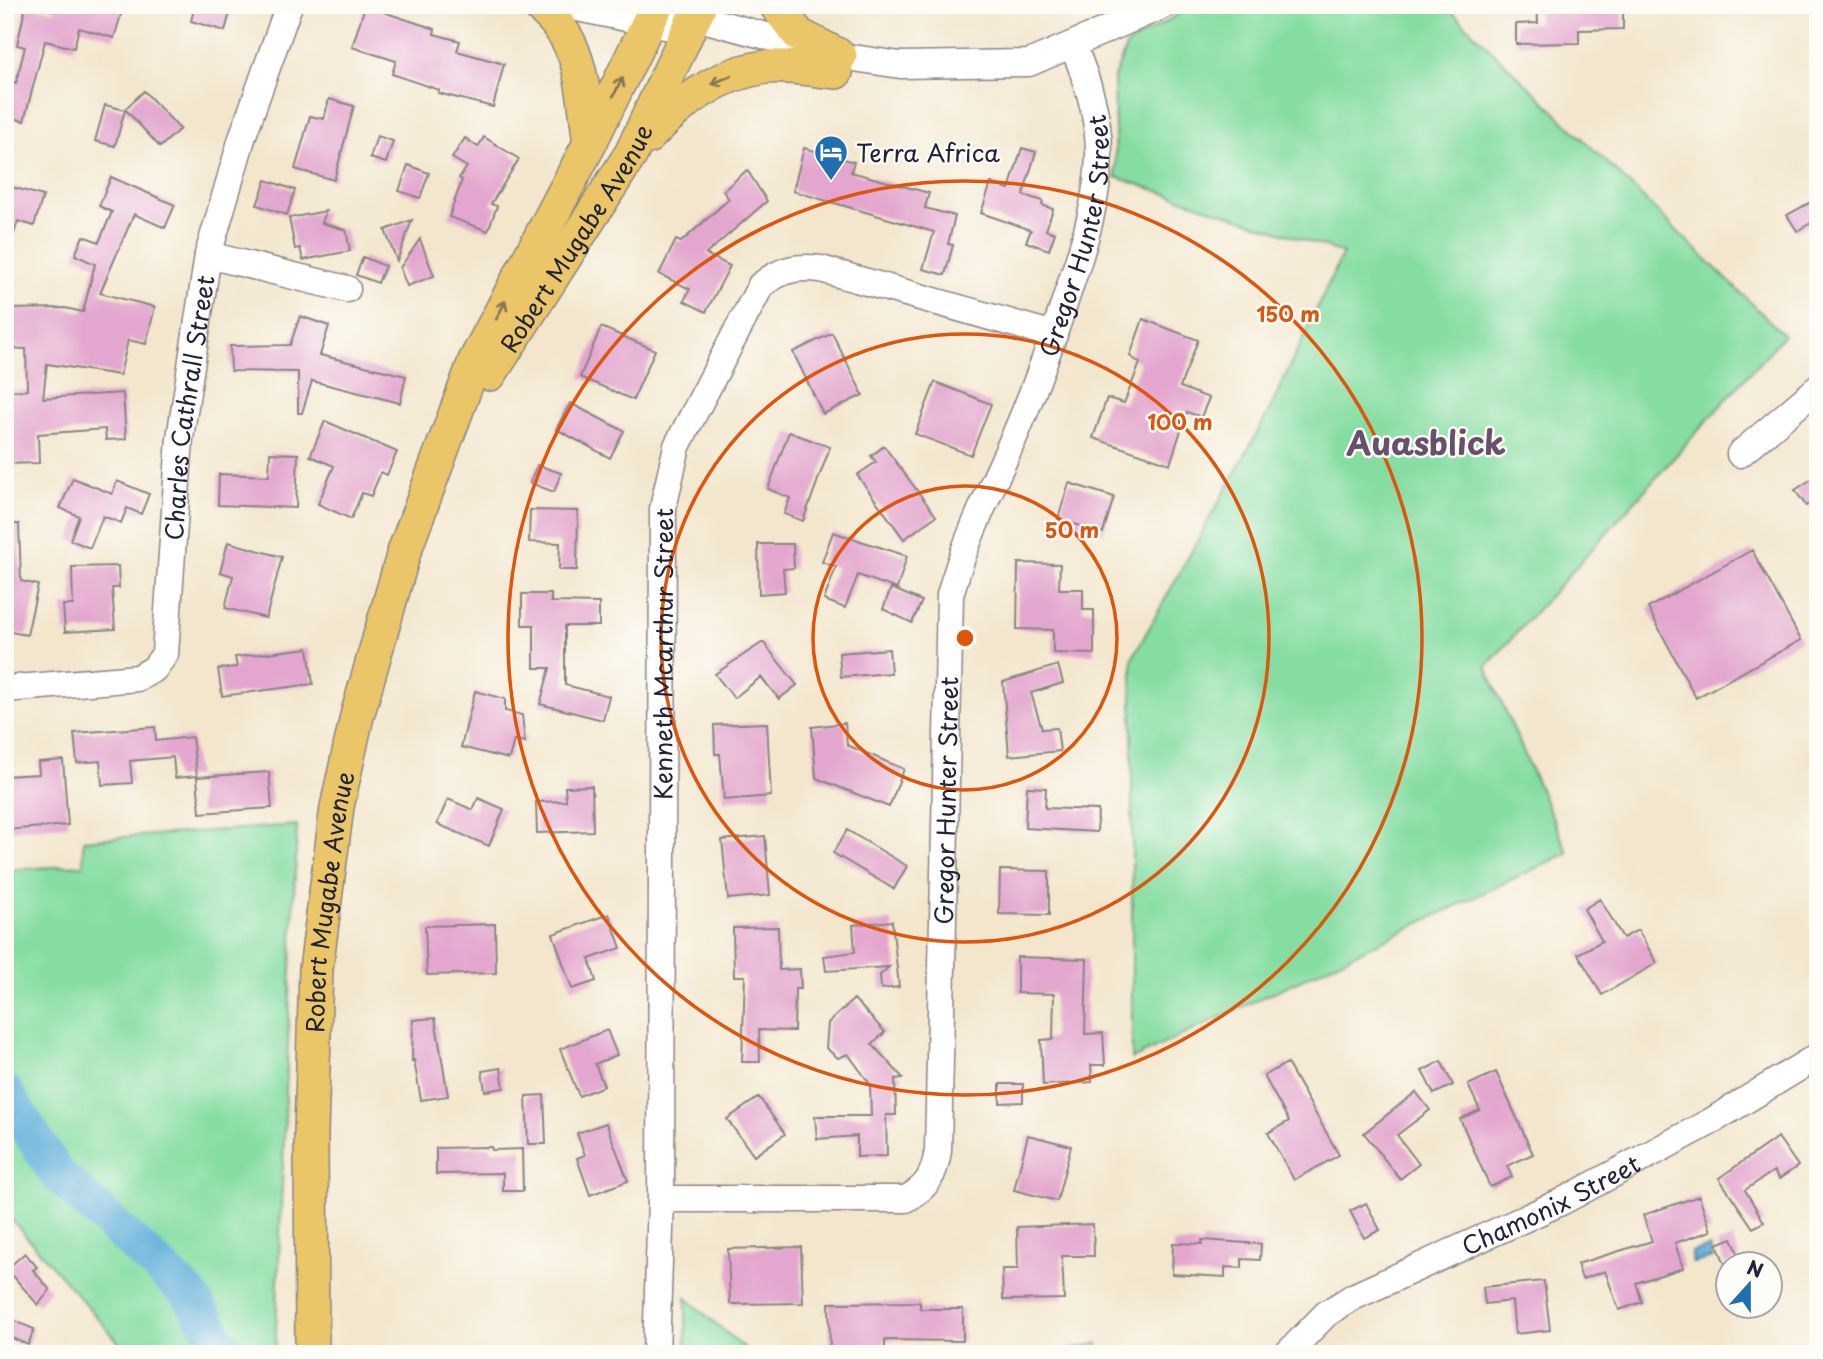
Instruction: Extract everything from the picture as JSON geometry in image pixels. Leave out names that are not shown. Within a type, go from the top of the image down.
[{"type":"main road","points":[[538,5],[565,31],[575,51],[590,143]]},
{"type":"main road","points":[[776,5],[799,35],[838,64]]},
{"type":"main road","name":"Robert Mugabe Avenue","points":[[312,1354],[311,1133],[315,996],[331,848],[354,729],[383,618],[436,463],[475,361],[590,143],[653,10]]},
{"type":"main road","name":"Robert Mugabe Avenue","points":[[436,463],[631,154],[695,18]]},
{"type":"main road","points":[[631,154],[676,107],[702,89],[730,76],[767,67],[838,64]]},
{"type":"street","name":"Charles Cathrall Street","points":[[5,689],[138,678],[155,669],[165,654],[180,438],[208,255],[243,135],[289,5]]},
{"type":"street","points":[[563,5],[653,10],[695,18],[838,64],[900,65],[1029,62],[1073,46],[1164,5]]},
{"type":"street","name":"Gregor Hunter Street","points":[[661,1199],[906,1199],[923,1190],[934,1173],[939,1151],[950,595],[962,550],[1018,427],[1054,335],[1090,222],[1099,155],[1096,114],[1087,79],[1073,46]]},
{"type":"street","points":[[208,255],[347,289]]},
{"type":"street","name":"Kenneth Mcarthur Street","points":[[656,1354],[661,1199],[663,508],[677,446],[761,285],[778,272],[797,266],[821,269],[1054,335]]},
{"type":"street","points":[[1740,454],[1818,388]]},
{"type":"street","name":"Chamonix Street","points":[[1287,1354],[1326,1314],[1353,1297],[1561,1202],[1710,1122],[1818,1056]]},
{"type":"green space","points":[[1194,5],[1445,5],[1784,335],[1486,667],[1568,853],[1132,1059],[1132,659],[1267,415],[1343,253],[1116,177],[1114,77],[1127,45]]},
{"type":"green space","points":[[297,825],[275,1354],[129,1354],[5,1212],[5,870],[83,865],[83,840]]},
{"type":"green space","points":[[686,1298],[751,1354],[686,1354]]},
{"type":"green space","points":[[1098,1343],[1099,1354],[1051,1354]]},
{"type":"water","points":[[1710,1247],[1713,1258],[1693,1263],[1691,1252]]},
{"type":"building","points":[[26,5],[55,11],[56,5],[124,5],[114,38],[79,28],[74,48],[45,41],[24,121],[5,116],[5,79],[16,83],[25,47],[17,45]]},
{"type":"building","points":[[195,5],[232,5],[225,31],[191,21]]},
{"type":"building","points":[[1537,5],[1623,5],[1623,29],[1579,30],[1579,43],[1516,44],[1516,24],[1538,23]]},
{"type":"building","points":[[365,6],[435,29],[434,34],[460,41],[457,51],[504,64],[493,107],[438,93],[439,90],[392,74],[396,61],[352,47]]},
{"type":"building","points":[[144,91],[180,129],[160,147],[125,109]]},
{"type":"building","points":[[329,99],[354,106],[334,180],[295,169],[310,116],[324,119]]},
{"type":"building","points":[[105,105],[125,110],[115,146],[95,141]]},
{"type":"building","points":[[377,136],[393,141],[386,163],[370,158]]},
{"type":"building","points":[[484,137],[519,159],[491,204],[497,206],[488,231],[449,217],[462,180],[459,178],[467,167],[452,158],[465,138],[478,147]]},
{"type":"building","points":[[804,148],[854,162],[851,172],[929,193],[925,208],[955,216],[948,244],[953,245],[945,275],[923,269],[934,232],[793,191]]},
{"type":"building","points":[[1022,148],[1036,152],[1023,195],[1043,201],[1042,205],[1053,209],[1046,230],[1055,233],[1049,250],[1026,242],[1031,230],[981,213],[991,183],[1009,189]]},
{"type":"building","points":[[408,165],[429,173],[420,198],[399,191]]},
{"type":"building","points":[[747,170],[767,201],[706,254],[730,266],[706,312],[684,301],[690,289],[659,274],[676,240],[681,242],[729,199],[723,191]]},
{"type":"building","points":[[111,177],[175,205],[165,228],[134,214],[100,293],[155,307],[146,344],[128,340],[120,375],[47,364],[43,398],[123,393],[126,439],[106,440],[105,429],[38,434],[39,463],[5,464],[5,391],[27,390],[26,349],[5,348],[5,309],[65,308],[83,312],[95,264],[75,255],[83,236],[99,242],[112,212],[99,206]]},
{"type":"building","points":[[266,180],[295,190],[287,215],[257,205]]},
{"type":"building","points":[[5,185],[43,196],[34,226],[18,221],[9,249],[5,249]]},
{"type":"building","points":[[1818,198],[1818,219],[1797,231],[1787,215]]},
{"type":"building","points":[[326,211],[322,223],[346,230],[350,251],[303,260],[300,248],[295,249],[289,218]]},
{"type":"building","points":[[412,220],[397,261],[385,230]]},
{"type":"building","points":[[420,239],[434,276],[407,286],[400,268]]},
{"type":"building","points":[[363,257],[385,266],[378,283],[356,275]]},
{"type":"building","points":[[300,316],[329,326],[320,355],[406,376],[400,403],[312,381],[302,413],[298,413],[298,372],[231,371],[230,346],[290,345]]},
{"type":"building","points":[[1143,319],[1198,340],[1180,387],[1209,398],[1201,417],[1187,412],[1170,464],[1093,438],[1107,398],[1124,403],[1140,363],[1130,356]]},
{"type":"building","points":[[601,327],[655,350],[633,400],[580,377]]},
{"type":"building","points":[[832,333],[863,395],[823,414],[793,352]]},
{"type":"building","points":[[935,382],[991,404],[971,455],[915,434]]},
{"type":"building","points":[[570,403],[624,431],[610,458],[556,429]]},
{"type":"building","points":[[325,421],[397,452],[387,475],[381,472],[371,496],[362,493],[351,519],[318,504],[334,466],[310,456]]},
{"type":"building","points":[[789,432],[830,447],[803,521],[784,514],[790,498],[768,489]]},
{"type":"building","points":[[884,446],[936,516],[904,539],[857,475],[876,462],[871,456]]},
{"type":"building","points":[[270,453],[298,454],[296,508],[218,505],[219,474],[269,476]]},
{"type":"building","points":[[537,465],[561,473],[554,492],[530,483]]},
{"type":"building","points":[[1818,475],[1818,499],[1806,506],[1795,490]]},
{"type":"building","points":[[73,478],[112,494],[117,481],[149,494],[141,514],[127,508],[121,523],[103,516],[90,548],[70,540],[79,516],[60,508]]},
{"type":"building","points":[[1069,483],[1114,497],[1103,533],[1058,519]]},
{"type":"building","points":[[530,510],[578,511],[577,570],[559,570],[560,543],[529,542]]},
{"type":"building","points":[[5,524],[19,524],[21,581],[38,585],[27,635],[5,631]]},
{"type":"building","points":[[833,532],[907,556],[897,589],[858,575],[845,608],[824,600],[836,567],[822,562]]},
{"type":"building","points":[[228,542],[282,557],[266,618],[225,608],[233,576],[220,572]]},
{"type":"building","points":[[758,544],[793,544],[794,568],[783,569],[785,592],[759,594]]},
{"type":"building","points":[[1752,550],[1801,640],[1696,698],[1648,608]]},
{"type":"building","points":[[1018,563],[1060,564],[1059,589],[1083,589],[1083,610],[1094,610],[1094,654],[1053,653],[1053,630],[1017,629]]},
{"type":"building","points":[[118,566],[119,588],[112,588],[115,629],[65,632],[63,605],[73,605],[72,567]]},
{"type":"building","points":[[891,588],[922,601],[912,623],[883,609]]},
{"type":"building","points":[[522,594],[551,594],[551,602],[599,603],[599,626],[565,626],[565,685],[609,696],[603,720],[540,704],[550,668],[534,668],[534,625],[522,625]]},
{"type":"building","points":[[763,642],[797,685],[779,699],[761,677],[734,698],[715,674]]},
{"type":"building","points":[[308,648],[313,684],[222,696],[218,669],[237,667],[235,657]]},
{"type":"building","points":[[889,649],[891,673],[841,677],[839,653]]},
{"type":"building","points":[[1058,665],[1063,683],[1031,693],[1042,729],[1057,728],[1060,751],[1009,756],[1003,682]]},
{"type":"building","points":[[475,691],[505,699],[505,711],[522,715],[525,742],[514,740],[509,759],[461,747]]},
{"type":"building","points":[[767,723],[771,796],[724,800],[720,754],[715,754],[714,725]]},
{"type":"building","points":[[845,723],[847,745],[904,769],[889,807],[816,778],[812,727]]},
{"type":"building","points":[[155,727],[156,741],[192,737],[197,776],[175,778],[173,757],[130,761],[132,783],[102,785],[100,761],[77,763],[74,733]]},
{"type":"building","points":[[63,760],[68,825],[5,830],[5,776],[39,774],[38,762]]},
{"type":"building","points":[[269,772],[272,808],[200,813],[197,777]]},
{"type":"building","points":[[592,786],[593,831],[537,833],[536,802],[566,801],[565,787]]},
{"type":"building","points":[[1027,787],[1046,788],[1045,808],[1098,810],[1097,832],[1025,828]]},
{"type":"building","points":[[478,798],[504,809],[489,846],[437,824],[448,799],[473,810]]},
{"type":"building","points":[[847,830],[907,866],[894,889],[833,853]]},
{"type":"building","points":[[765,836],[770,895],[728,899],[722,840]]},
{"type":"building","points":[[1000,870],[1049,871],[1049,915],[999,914]]},
{"type":"building","points":[[1600,899],[1623,938],[1638,930],[1657,963],[1602,995],[1578,954],[1602,941],[1584,909]]},
{"type":"building","points":[[609,914],[621,948],[589,959],[596,981],[572,989],[553,934]]},
{"type":"building","points":[[892,921],[899,987],[881,989],[880,975],[889,967],[826,971],[824,956],[855,952],[853,925]]},
{"type":"building","points":[[495,924],[496,973],[427,975],[425,926]]},
{"type":"building","points":[[778,927],[779,970],[800,969],[801,989],[795,989],[794,1031],[759,1030],[760,1062],[742,1062],[745,976],[734,976],[733,928]]},
{"type":"building","points":[[1017,957],[1087,959],[1085,1034],[1103,1033],[1105,1065],[1091,1065],[1092,1082],[1043,1085],[1041,1040],[1053,1039],[1054,994],[1017,993]]},
{"type":"building","points":[[854,999],[885,1032],[872,1044],[903,1078],[895,1079],[896,1115],[886,1115],[887,1156],[857,1157],[857,1136],[817,1139],[815,1116],[871,1116],[870,1084],[848,1054],[838,1058],[826,1048],[828,1023]]},
{"type":"building","points":[[435,1018],[448,1096],[421,1100],[414,1060],[412,1061],[413,1020]]},
{"type":"building","points":[[607,1030],[617,1055],[595,1064],[604,1086],[579,1096],[560,1049]]},
{"type":"building","points":[[1441,1061],[1453,1085],[1434,1094],[1422,1071]]},
{"type":"building","points":[[1287,1063],[1339,1155],[1294,1180],[1268,1133],[1289,1121],[1264,1076]]},
{"type":"building","points":[[501,1068],[504,1088],[485,1091],[482,1071]]},
{"type":"building","points":[[1496,1072],[1533,1154],[1507,1166],[1512,1177],[1490,1187],[1460,1119],[1480,1110],[1468,1085]]},
{"type":"building","points":[[1000,1084],[1023,1084],[1023,1102],[1000,1103]]},
{"type":"building","points":[[1416,1092],[1430,1110],[1397,1135],[1419,1164],[1400,1179],[1364,1133]]},
{"type":"building","points":[[544,1095],[546,1144],[528,1144],[526,1096]]},
{"type":"building","points":[[759,1097],[785,1134],[754,1156],[727,1119]]},
{"type":"building","points":[[606,1123],[628,1181],[590,1195],[577,1158],[585,1155],[577,1133]]},
{"type":"building","points":[[1028,1135],[1071,1146],[1057,1201],[1014,1190]]},
{"type":"building","points":[[1778,1137],[1798,1166],[1779,1179],[1774,1171],[1745,1190],[1764,1222],[1753,1228],[1719,1178]]},
{"type":"building","points":[[491,1147],[492,1150],[522,1149],[523,1191],[503,1191],[503,1173],[436,1174],[436,1148]]},
{"type":"building","points":[[1699,1196],[1711,1231],[1675,1243],[1683,1268],[1636,1283],[1642,1302],[1619,1310],[1605,1271],[1582,1279],[1577,1264],[1652,1241],[1643,1215]]},
{"type":"building","points":[[1366,1203],[1380,1230],[1364,1238],[1350,1211]]},
{"type":"building","points":[[1093,1224],[1094,1256],[1062,1256],[1064,1299],[1003,1300],[1002,1269],[1018,1269],[1017,1227]]},
{"type":"building","points":[[1732,1238],[1737,1250],[1719,1250],[1717,1244]]},
{"type":"building","points":[[1202,1240],[1261,1244],[1260,1260],[1242,1259],[1242,1268],[1225,1267],[1225,1277],[1172,1274],[1173,1243],[1202,1244]]},
{"type":"building","points":[[801,1247],[803,1303],[730,1304],[728,1249]]},
{"type":"building","points":[[25,1253],[37,1267],[33,1270],[50,1290],[38,1305],[7,1269]]},
{"type":"building","points":[[1544,1281],[1550,1330],[1515,1334],[1512,1301],[1485,1304],[1483,1287]]},
{"type":"building","points":[[920,1302],[920,1309],[963,1309],[963,1341],[885,1340],[885,1354],[830,1354],[829,1303]]},
{"type":"building","points":[[5,1317],[34,1329],[28,1345],[5,1335]]},
{"type":"waterway","points":[[5,1093],[58,1175],[190,1295],[226,1354]]},
{"type":"place","name":"Terra Africa","points":[[831,182]]},
{"type":"district","name":"Auasblick","points":[[1426,442]]}]
